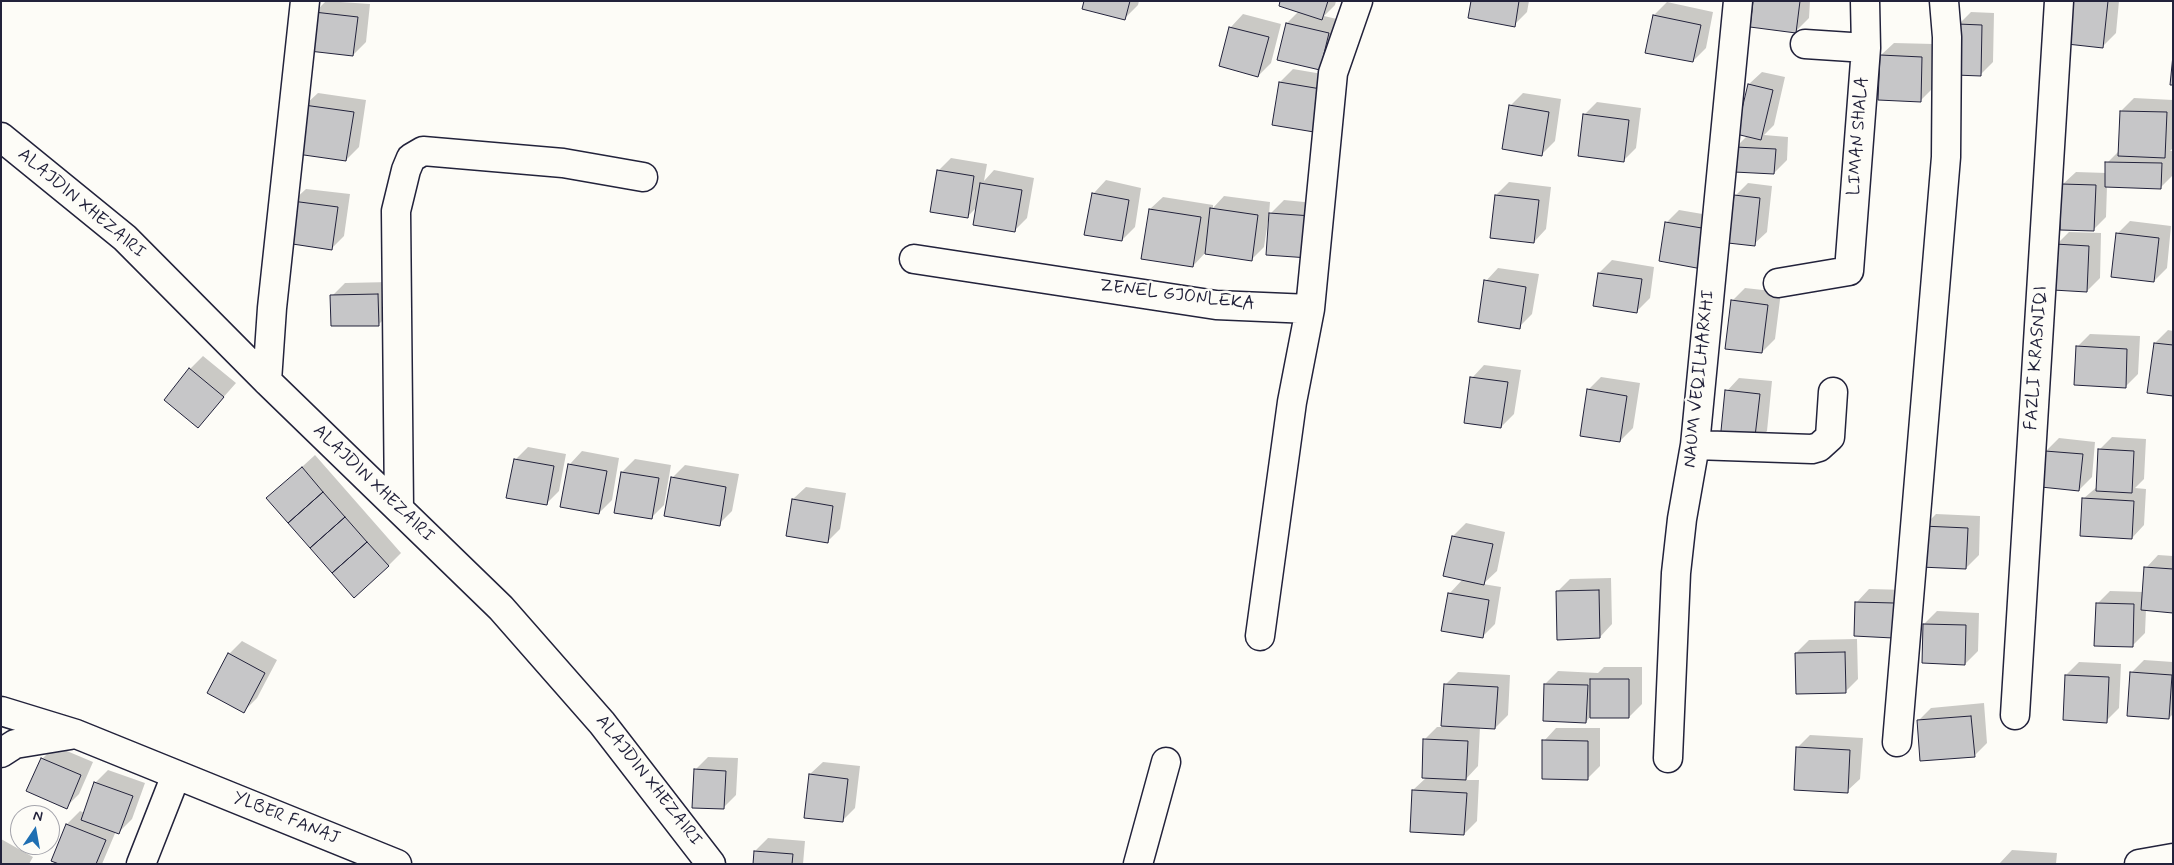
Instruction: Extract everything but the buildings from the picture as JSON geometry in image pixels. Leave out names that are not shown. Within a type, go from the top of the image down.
[{"type":"street","points":[[267,381],[272,308],[305,1]]},
{"type":"street","points":[[1260,636],[1292,402],[1310,308],[1333,73],[1358,1]]},
{"type":"street","name":"NAUM VEQILHARXHI","points":[[1668,758],[1676,573],[1682,519],[1695,445],[1738,1]]},
{"type":"street","name":"LIMAN SHALA","points":[[1778,283],[1849,271],[1866,48],[1865,1]]},
{"type":"street","points":[[1897,742],[1946,157],[1947,37],[1944,1]]},
{"type":"street","name":"FAZLI KRASNIQI","points":[[2015,715],[2059,1]]},
{"type":"street","points":[[1805,44],[1866,48]]},
{"type":"street","name":"ALAJDIN XHEZAIRI","points":[[1,137],[125,238],[267,381],[501,608],[602,723],[711,864]]},
{"type":"street","points":[[399,509],[396,210],[406,170],[412,158],[423,151],[563,163],[643,177]]},
{"type":"street","name":"ZENEL GJONLEKA","points":[[914,259],[1216,305],[1310,308]]},
{"type":"street","points":[[1695,445],[1819,448],[1830,437],[1833,392]]},
{"type":"street","name":"YLBER FANAJ","points":[[1,711],[76,734],[396,864]]},
{"type":"street","points":[[1,753],[15,744],[76,734]]},
{"type":"street","points":[[1138,864],[1166,762]]},
{"type":"street","points":[[141,864],[176,775]]},
{"type":"street","points":[[2140,864],[2173,858]]}]
